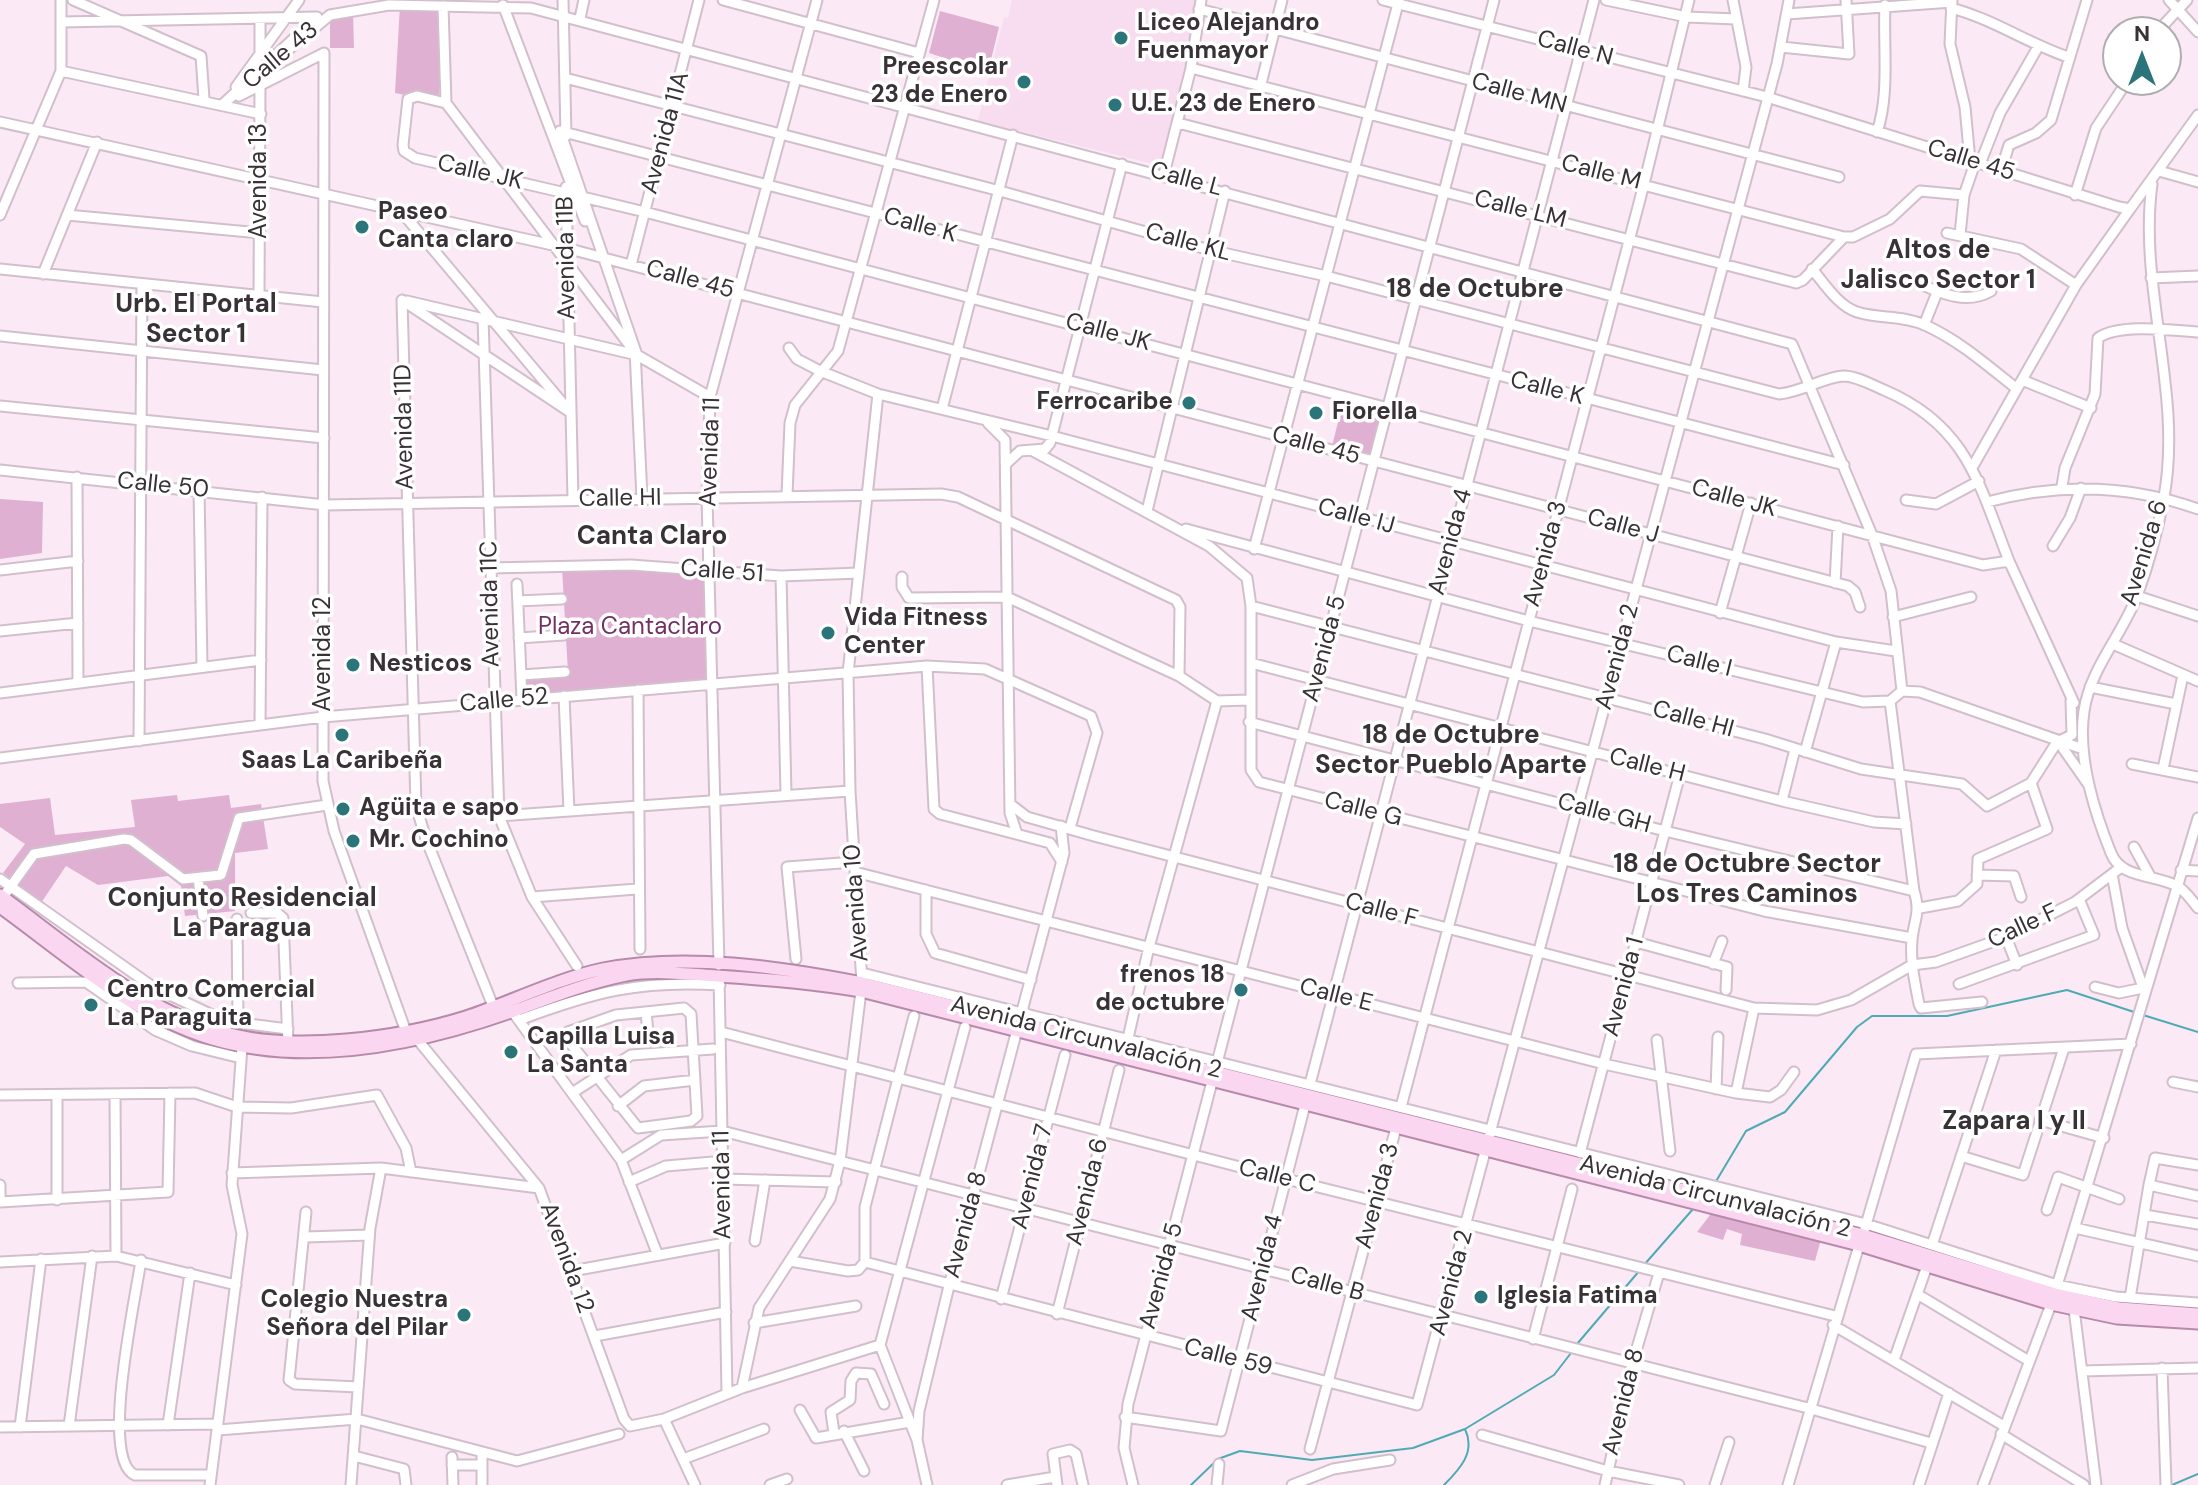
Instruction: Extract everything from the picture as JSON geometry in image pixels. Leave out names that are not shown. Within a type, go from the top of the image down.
[{"type":"main road","name":"Avenida Circunvalación 2","points":[[1,900],[89,978],[174,1025],[242,1053],[302,1053],[417,1039],[515,1016],[616,977],[719,975]]},
{"type":"main road","name":"Avenida Circunvalación 2","points":[[1,900],[142,996],[183,1018],[288,1043],[448,1021],[574,977],[625,965],[805,982],[862,982],[925,993],[1021,1022],[1135,1044],[1305,1105],[1396,1128],[1548,1149],[1719,1199],[1987,1268],[2054,1294],[2074,1309],[2117,1318],[2198,1323]]},
{"type":"main road","name":"Avenida Circunvalación 2","points":[[862,982],[1216,1071],[1342,1097],[1490,1140],[1699,1193]]},
{"type":"main road","name":"Avenida Circunvalación 2","points":[[1862,1234],[1927,1266],[2101,1305],[2198,1314]]},
{"type":"street","points":[[0,215],[39,130],[61,71],[61,0]]},
{"type":"street","points":[[73,0],[201,56],[204,99]]},
{"type":"street","points":[[223,104],[299,0]]},
{"type":"street","name":"Avenida 11B","points":[[563,0],[573,500]]},
{"type":"street","points":[[580,18],[584,0]]},
{"type":"street","name":"Avenida 11A","points":[[631,265],[699,0]]},
{"type":"street","points":[[723,0],[919,53]]},
{"type":"street","name":"Avenida 11","points":[[727,1393],[707,497],[710,397],[783,136],[817,0]]},
{"type":"street","points":[[787,495],[790,423],[795,405],[838,351],[848,322],[934,0]]},
{"type":"street","points":[[1261,84],[1282,0]]},
{"type":"street","name":"Calle N","points":[[1383,0],[1767,97]]},
{"type":"street","name":"Avenida 5","points":[[1131,1485],[1124,1448],[1125,1417],[1494,0]]},
{"type":"street","name":"Avenida 4","points":[[1310,1084],[1594,0]]},
{"type":"street","points":[[1606,0],[1687,17],[1736,19]]},
{"type":"street","name":"Avenida 3","points":[[1401,1107],[1630,238],[1689,0]]},
{"type":"street","points":[[1733,0],[1746,67],[1743,91]]},
{"type":"street","name":"Avenida 2","points":[[1417,1405],[1468,1225],[1781,47],[1789,0]]},
{"type":"street","points":[[1781,47],[1849,54],[1846,0]]},
{"type":"street","points":[[2001,171],[2009,145],[2036,133],[2051,120],[2087,0]]},
{"type":"street","points":[[2169,0],[2183,4],[2198,32]]},
{"type":"street","points":[[1254,549],[1399,2]]},
{"type":"street","points":[[1787,14],[1848,11],[1885,5],[1952,3],[2038,47],[2068,57]]},
{"type":"street","points":[[1952,3],[1950,44],[1975,163]]},
{"type":"street","name":"Calle 43","points":[[223,104],[330,15],[389,5],[503,5],[580,18]]},
{"type":"street","points":[[503,5],[637,355]]},
{"type":"street","points":[[1164,174],[1191,68],[1200,5]]},
{"type":"street","name":"Calle MN","points":[[1200,5],[1275,29],[1839,177]]},
{"type":"street","points":[[1877,132],[1887,102],[1882,55],[1885,5]]},
{"type":"street","points":[[443,6],[446,103],[637,355]]},
{"type":"street","name":"Calle 43","points":[[61,22],[317,17],[223,104]]},
{"type":"street","name":"Avenida 13","points":[[259,296],[260,18]]},
{"type":"street","name":"Calle L","points":[[580,18],[798,79],[1523,269],[1792,344],[1812,386]]},
{"type":"street","points":[[1960,235],[1964,195],[1975,163],[2038,47]]},
{"type":"street","name":"Avenida 12","points":[[223,104],[324,53],[323,717],[327,805],[369,937],[405,1029],[417,1039],[539,1188],[624,1419],[634,1426],[664,1419]]},
{"type":"street","name":"Calle M","points":[[1191,68],[1844,237]]},
{"type":"street","points":[[61,71],[204,99],[261,114]]},
{"type":"street","name":"Calle KL","points":[[565,78],[1000,191],[1210,250],[1326,276],[1779,394],[1803,391],[1845,376],[1907,400],[1955,439],[1973,466],[2009,561],[2071,701]]},
{"type":"street","name":"Calle JK","points":[[446,103],[417,96],[408,99],[403,145],[408,155],[645,212],[1983,565],[2009,561]]},
{"type":"street","points":[[2075,195],[2096,128],[2117,96]]},
{"type":"street","name":"Calle 45","points":[[1767,97],[2075,195],[2130,209]]},
{"type":"street","points":[[1973,466],[2076,285],[2198,115]]},
{"type":"street","name":"Calle 45","points":[[0,122],[566,248],[1374,461]]},
{"type":"street","name":"Calle LM","points":[[1178,123],[1796,283],[1812,269]]},
{"type":"street","points":[[566,132],[560,131],[637,355],[642,498]]},
{"type":"street","name":"Calle K","points":[[566,132],[1313,330],[1844,465]]},
{"type":"street","points":[[942,409],[960,351],[1013,135]]},
{"type":"street","points":[[43,274],[97,142]]},
{"type":"street","points":[[1005,465],[1012,455],[1045,449],[1052,436],[1122,164]]},
{"type":"street","points":[[2159,171],[2198,182]]},
{"type":"street","name":"Avenida 6","points":[[2143,994],[2122,928],[2116,871],[2078,733],[2090,687],[2137,596],[2164,497],[2168,421],[2151,278],[2148,218],[2153,181]]},
{"type":"street","points":[[1147,511],[1225,191]]},
{"type":"street","points":[[1964,195],[1920,191],[1890,219],[1853,237],[1844,237],[1812,269],[1840,301],[1856,312],[1886,314],[1924,325],[1961,345],[2020,385],[2091,408]]},
{"type":"street","points":[[400,210],[570,412]]},
{"type":"street","points":[[67,215],[260,233]]},
{"type":"street","points":[[1947,233],[2021,249],[2076,285]]},
{"type":"street","points":[[0,269],[323,302]]},
{"type":"street","points":[[2151,278],[2198,276]]},
{"type":"street","points":[[1904,277],[1972,300],[1991,291]]},
{"type":"street","points":[[139,741],[142,284]]},
{"type":"street","points":[[1924,325],[1938,290]]},
{"type":"street","points":[[402,300],[637,355],[710,397]]},
{"type":"street","points":[[402,300],[570,412]]},
{"type":"street","name":"Avenida 11D","points":[[402,300],[417,813],[493,1006]]},
{"type":"street","name":"Avenida 11C","points":[[483,318],[499,816],[532,897],[577,966]]},
{"type":"street","points":[[2062,486],[2065,468],[2091,408],[2098,338],[2107,333],[2157,328],[2198,332]]},
{"type":"street","points":[[0,336],[323,370]]},
{"type":"street","name":"Calle IJ","points":[[789,348],[797,359],[820,371],[878,394],[1052,436],[1720,613],[1836,642],[1896,651]]},
{"type":"street","points":[[1812,386],[1872,535],[1891,591],[1902,691]]},
{"type":"street","name":"Avenida 10","points":[[742,1388],[754,1323],[764,1298],[830,1199],[840,1161],[862,982],[850,791],[848,673],[878,394]]},
{"type":"street","points":[[0,406],[324,438]]},
{"type":"street","points":[[980,418],[995,427],[1005,440],[1010,808],[1017,834]]},
{"type":"street","name":"Calle G","points":[[1033,451],[1209,546],[1247,578],[1251,606],[1249,722],[1253,776],[1266,786],[1651,884],[1847,928],[1912,938]]},
{"type":"street","name":"Calle J","points":[[1374,461],[1835,583],[1853,589],[1860,607]]},
{"type":"street","name":"Calle 50","points":[[0,470],[199,489],[325,505]]},
{"type":"street","points":[[77,477],[78,683]]},
{"type":"street","points":[[1906,500],[1936,504],[1979,481]]},
{"type":"street","points":[[1987,502],[2062,486],[2164,497],[2198,509]]},
{"type":"street","points":[[2053,546],[2070,518],[2081,488]]},
{"type":"street","points":[[199,489],[202,667]]},
{"type":"street","name":"Calle HI","points":[[325,505],[787,495],[958,497],[1176,600],[1180,607],[1179,676]]},
{"type":"street","points":[[260,724],[262,497]]},
{"type":"street","points":[[1720,613],[1751,503]]},
{"type":"street","name":"Calle I","points":[[1170,524],[1529,621],[1863,702],[1890,701]]},
{"type":"street","points":[[1835,583],[1838,526]]},
{"type":"street","points":[[0,570],[78,561]]},
{"type":"street","name":"Calle 51","points":[[489,568],[631,565],[781,576],[859,573]]},
{"type":"street","points":[[781,576],[786,794]]},
{"type":"street","points":[[902,577],[904,594],[909,598],[1007,597],[1179,676],[1217,701],[1249,700]]},
{"type":"street","points":[[517,584],[522,699]]},
{"type":"street","points":[[2137,596],[2198,616]]},
{"type":"street","points":[[1893,617],[1971,597]]},
{"type":"street","points":[[518,601],[562,599]]},
{"type":"street","name":"Calle HI","points":[[1251,606],[1607,698],[1861,769],[1962,784],[1987,806],[2031,783]]},
{"type":"street","points":[[0,631],[78,623]]},
{"type":"street","points":[[519,638],[564,635]]},
{"type":"street","points":[[1782,801],[1836,642]]},
{"type":"street","points":[[2113,644],[2198,681]]},
{"type":"street","points":[[985,669],[996,665],[1007,653]]},
{"type":"street","points":[[0,693],[261,660]]},
{"type":"street","name":"Calle H","points":[[1251,663],[1782,801],[1874,822],[1906,824]]},
{"type":"street","points":[[927,666],[934,809],[940,814],[1050,843],[1094,836]]},
{"type":"street","name":"Calle 52","points":[[0,758],[323,717],[927,666],[985,669],[1007,679]]},
{"type":"street","points":[[521,675],[565,672]]},
{"type":"street","points":[[2163,769],[2183,675]]},
{"type":"street","points":[[1007,679],[1091,716],[1097,733],[1066,827],[1062,862],[1021,1022]]},
{"type":"street","points":[[2090,687],[2176,704]]},
{"type":"street","points":[[1008,704],[1030,689]]},
{"type":"street","points":[[638,690],[640,806],[637,889],[640,949]]},
{"type":"street","points":[[1982,1002],[1921,1008],[1912,965],[1912,938],[1920,908],[1914,891],[1890,701],[1902,691],[1920,692],[2083,749]]},
{"type":"street","points":[[564,696],[569,811]]},
{"type":"street","points":[[1135,1044],[1149,947],[1217,701]]},
{"type":"street","points":[[2071,701],[2084,710]]},
{"type":"street","points":[[1920,908],[1958,901],[1977,884],[1978,859],[2047,829],[2031,783],[2057,742],[2078,733],[2071,701]]},
{"type":"street","name":"Calle GH","points":[[1249,722],[1665,831],[1914,891]]},
{"type":"street","points":[[2057,742],[2091,788]]},
{"type":"street","points":[[2132,764],[2198,777]]},
{"type":"street","name":"Avenida 1","points":[[1580,1153],[1680,774]]},
{"type":"street","points":[[499,816],[850,791]]},
{"type":"street","points":[[1,900],[36,853],[127,839],[182,879],[223,874],[239,818],[327,805]]},
{"type":"street","points":[[991,827],[1010,808]]},
{"type":"street","name":"Calle F","points":[[1010,808],[1027,817],[1094,836],[1754,1008],[1817,1010],[1836,1006],[1912,965],[1936,962],[2006,937],[2079,899],[2116,871]]},
{"type":"street","points":[[1983,1485],[2054,1294],[2104,1138],[2143,994],[2198,818]]},
{"type":"street","points":[[1050,843],[1062,862]]},
{"type":"street","points":[[2134,847],[2150,876]]},
{"type":"street","name":"Calle E","points":[[796,959],[787,870],[791,866],[854,867],[926,890],[1241,972],[1604,1064],[1716,1089],[1770,1097],[1781,1090],[1794,1072]]},
{"type":"street","points":[[2181,870],[2197,870]]},
{"type":"street","points":[[2116,871],[2150,876],[2176,886],[2198,908]]},
{"type":"street","points":[[1977,875],[2014,876],[2021,897]]},
{"type":"street","points":[[198,878],[203,916]]},
{"type":"street","points":[[0,879],[131,973],[226,1027],[238,1022],[288,1029]]},
{"type":"street","points":[[532,897],[637,889]]},
{"type":"street","points":[[926,890],[926,934],[935,953],[1031,980]]},
{"type":"street","points":[[1959,984],[2094,935],[2079,899]]},
{"type":"street","points":[[251,913],[277,913],[283,918],[288,1043]]},
{"type":"street","points":[[237,919],[238,1022]]},
{"type":"street","points":[[2006,937],[2017,965]]},
{"type":"street","points":[[1713,964],[1722,941]]},
{"type":"street","points":[[1636,942],[1729,969],[1726,990]]},
{"type":"street","points":[[131,973],[142,996]]},
{"type":"street","points":[[18,983],[89,978]]},
{"type":"street","points":[[2095,987],[2119,993],[2143,994]]},
{"type":"street","points":[[1736,1093],[1754,1008]]},
{"type":"street","points":[[688,1009],[694,1049],[697,1116],[691,1121],[638,1128],[567,1039],[568,1032],[606,1017],[646,1012],[688,1009]]},
{"type":"street","points":[[646,1012],[649,1043]]},
{"type":"street","points":[[515,1016],[621,1160],[657,1253]]},
{"type":"street","points":[[790,1261],[848,1271],[858,1270],[865,1262],[864,1214],[914,1016]]},
{"type":"street","name":"Avenida 8","points":[[917,1440],[919,1411],[949,1286],[1021,1022]]},
{"type":"street","points":[[927,1485],[917,1440],[880,1345],[926,1183],[965,1027]]},
{"type":"street","name":"Calle C","points":[[721,1032],[1286,1179],[1558,1246],[1834,1320],[1949,1393],[2084,1485]]},
{"type":"street","points":[[1716,1089],[1718,1037]]},
{"type":"street","points":[[1657,1040],[1670,1151]]},
{"type":"street","points":[[1788,1485],[1834,1320],[1916,1054],[2131,1044]]},
{"type":"street","points":[[1961,1156],[2023,1175],[2064,1048]]},
{"type":"street","points":[[572,1093],[631,1055],[713,1049]]},
{"type":"street","points":[[1932,1245],[1996,1050]]},
{"type":"street","points":[[141,1260],[117,1426],[122,1460],[128,1472],[143,1477],[210,1480],[242,1234],[232,1173],[242,1053]]},
{"type":"street","name":"Avenida 7","points":[[1001,1299],[1065,1055]]},
{"type":"street","name":"Avenida 6","points":[[1057,1314],[1119,1070]]},
{"type":"street","points":[[618,1106],[644,1086],[695,1080]]},
{"type":"street","points":[[1274,1081],[1310,1084],[1342,1097],[1401,1107],[1490,1140]]},
{"type":"street","points":[[2173,1082],[2198,1087]]},
{"type":"street","points":[[0,1185],[0,1202],[168,1192],[170,1093]]},
{"type":"street","points":[[115,1094],[116,1256]]},
{"type":"street","points":[[0,1095],[201,1094],[237,1107],[308,1107],[377,1095],[406,1148],[411,1172]]},
{"type":"street","points":[[57,1095],[57,1200]]},
{"type":"street","name":"Avenida 4","points":[[1125,1417],[1221,1431],[1305,1105]]},
{"type":"street","points":[[2040,1120],[2104,1138]]},
{"type":"street","name":"Avenida 3","points":[[1310,1449],[1396,1128]]},
{"type":"street","name":"Calle B","points":[[621,1160],[661,1135],[722,1131],[1808,1408],[1931,1443]]},
{"type":"street","points":[[1548,1149],[1580,1153],[1719,1199],[1862,1234],[1932,1245],[1987,1268]]},
{"type":"street","points":[[2130,1298],[2155,1158],[2198,1165]]},
{"type":"street","points":[[629,1182],[666,1166],[713,1162]]},
{"type":"street","points":[[232,1173],[381,1168],[539,1188]]},
{"type":"street","points":[[351,1485],[369,1235],[381,1168]]},
{"type":"street","points":[[2047,1210],[2058,1177],[2119,1199]]},
{"type":"street","points":[[723,1179],[836,1182]]},
{"type":"street","points":[[755,1241],[765,1180]]},
{"type":"street","points":[[2149,1185],[2198,1196]]},
{"type":"street","points":[[1533,1339],[1572,1189]]},
{"type":"street","points":[[306,1212],[306,1237],[289,1380],[295,1384],[358,1387]]},
{"type":"street","points":[[2145,1215],[2198,1224]]},
{"type":"street","points":[[2075,1228],[2198,1256]]},
{"type":"street","points":[[306,1237],[369,1235]]},
{"type":"street","points":[[572,1271],[657,1253],[725,1243]]},
{"type":"street","points":[[69,1426],[92,1256]]},
{"type":"street","points":[[0,1262],[116,1256],[236,1285]]},
{"type":"street","points":[[20,1427],[41,1259]]},
{"type":"street","name":"Calle 59","points":[[865,1262],[1417,1405]]},
{"type":"street","points":[[1894,1360],[1927,1266]]},
{"type":"street","points":[[168,1425],[190,1273]]},
{"type":"street","name":"Avenida 8","points":[[1605,1485],[1632,1365],[1659,1273]]},
{"type":"street","points":[[1917,1294],[2029,1361]]},
{"type":"street","points":[[2054,1294],[2198,1303]]},
{"type":"street","points":[[2101,1305],[2116,1297]]},
{"type":"street","points":[[754,1323],[856,1306]]},
{"type":"street","points":[[2074,1309],[2096,1485]]},
{"type":"street","points":[[595,1336],[726,1312]]},
{"type":"street","points":[[695,1485],[664,1419],[727,1393],[880,1345]]},
{"type":"street","points":[[2162,1368],[2165,1485]]},
{"type":"street","points":[[2082,1371],[2198,1368]]},
{"type":"street","points":[[864,1471],[839,1432],[831,1412],[850,1400],[851,1381],[856,1373],[865,1371],[871,1374],[884,1404]]},
{"type":"street","points":[[1919,1485],[1949,1393]]},
{"type":"street","points":[[800,1410],[813,1437],[908,1417],[919,1411]]},
{"type":"street","points":[[0,1427],[218,1427],[357,1419],[482,1453],[523,1460],[619,1434]]},
{"type":"street","points":[[683,1459],[764,1429]]},
{"type":"street","points":[[1482,1435],[1608,1471],[1679,1485]]},
{"type":"street","points":[[1715,1485],[1729,1442]]},
{"type":"street","points":[[1007,1485],[1056,1481],[1053,1454],[1072,1450],[1076,1454],[1083,1485]]},
{"type":"street","points":[[482,1453],[482,1485]]},
{"type":"street","points":[[354,1456],[404,1469],[406,1485]]},
{"type":"street","points":[[1292,1485],[1333,1469],[1390,1460]]},
{"type":"street","points":[[453,1485],[452,1461],[482,1465]]},
{"type":"street","points":[[1217,1485],[1219,1464]]},
{"type":"street","points":[[770,1485],[787,1479]]},
{"type":"shaded area","points":[[1012,0],[1198,0],[1185,73],[1162,166],[978,121],[1004,17],[1008,18]]},
{"type":"green space","points":[[400,5],[439,6],[439,102],[395,93]]},
{"type":"green space","points":[[940,11],[999,27],[988,72],[929,53]]},
{"type":"green space","points":[[353,13],[354,48],[330,48],[330,17]]},
{"type":"green space","points":[[1344,398],[1385,409],[1372,457],[1332,446]]},
{"type":"green space","points":[[0,499],[43,502],[42,553],[0,559]]},
{"type":"green space","name":"Plaza Cantaclaro","points":[[631,567],[709,573],[710,683],[523,698],[522,676],[568,673],[562,568]]},
{"type":"green space","points":[[177,795],[178,801],[229,795],[231,808],[261,804],[268,849],[235,853],[235,911],[185,916],[181,886],[168,876],[98,885],[66,866],[41,903],[3,873],[25,844],[0,827],[0,804],[50,798],[55,835],[135,827],[131,800]]},
{"type":"green space","points":[[1713,1211],[1821,1239],[1815,1261],[1740,1245],[1742,1234],[1727,1229],[1723,1240],[1697,1232]]},
{"type":"waterway","points":[[1715,1183],[1746,1131],[1785,1112],[1857,1027],[1872,1016],[1947,1016],[2067,990],[2137,1013]]},
{"type":"waterway","points":[[2143,1015],[2198,1032]]},
{"type":"waterway","points":[[1644,1265],[1693,1209]]},
{"type":"waterway","points":[[1577,1344],[1640,1270]]},
{"type":"waterway","points":[[1191,1485],[1218,1459],[1240,1451],[1312,1460],[1413,1448],[1465,1429],[1554,1375],[1571,1353]]},
{"type":"waterway","points":[[1444,1485],[1465,1460],[1469,1445],[1465,1429]]},
{"type":"waterway","points":[[2172,1485],[2198,1474]]},
{"type":"place","name":"Liceo Alejandro Fuenmayor","points":[[1121,38]]},
{"type":"place","name":"Preescolar 23 de Enero","points":[[1024,82]]},
{"type":"place","name":"U.E. 23 de Enero","points":[[1115,105]]},
{"type":"place","name":"Paseo Canta claro","points":[[362,227]]},
{"type":"place","name":"Ferrocaribe","points":[[1189,403]]},
{"type":"place","name":"Fiorella","points":[[1316,413]]},
{"type":"place","name":"Vida Fitness Center","points":[[828,633]]},
{"type":"place","name":"Nesticos","points":[[353,665]]},
{"type":"place","name":"Saas La Caribeña","points":[[342,735]]},
{"type":"place","name":"Agüita e sapo","points":[[343,809]]},
{"type":"place","name":"Mr. Cochino","points":[[353,841]]},
{"type":"place","name":"frenos 18 de octubre","points":[[1241,990]]},
{"type":"place","name":"Centro Comercial La Paraguita","points":[[91,1005]]},
{"type":"place","name":"Capilla Luisa La Santa","points":[[511,1052]]},
{"type":"place","name":"Iglesia Fatima","points":[[1481,1297]]},
{"type":"place","name":"Colegio Nuestra Señora del Pilar","points":[[464,1315]]},
{"type":"district","name":"Altos de Jalisco Sector 1","points":[[1938,266]]},
{"type":"district","name":"18 de Octubre","points":[[1475,290]]},
{"type":"district","name":"Urb. El Portal Sector 1","points":[[196,320]]},
{"type":"district","name":"Canta Claro","points":[[652,537]]},
{"type":"district","name":"18 de Octubre Sector Pueblo Aparte","points":[[1451,751]]},
{"type":"district","name":"18 de Octubre Sector Los Tres Caminos","points":[[1747,880]]},
{"type":"district","name":"Conjunto Residencial La Paragua","points":[[242,914]]},
{"type":"district","name":"Zapara I y II","points":[[2014,1122]]}]
